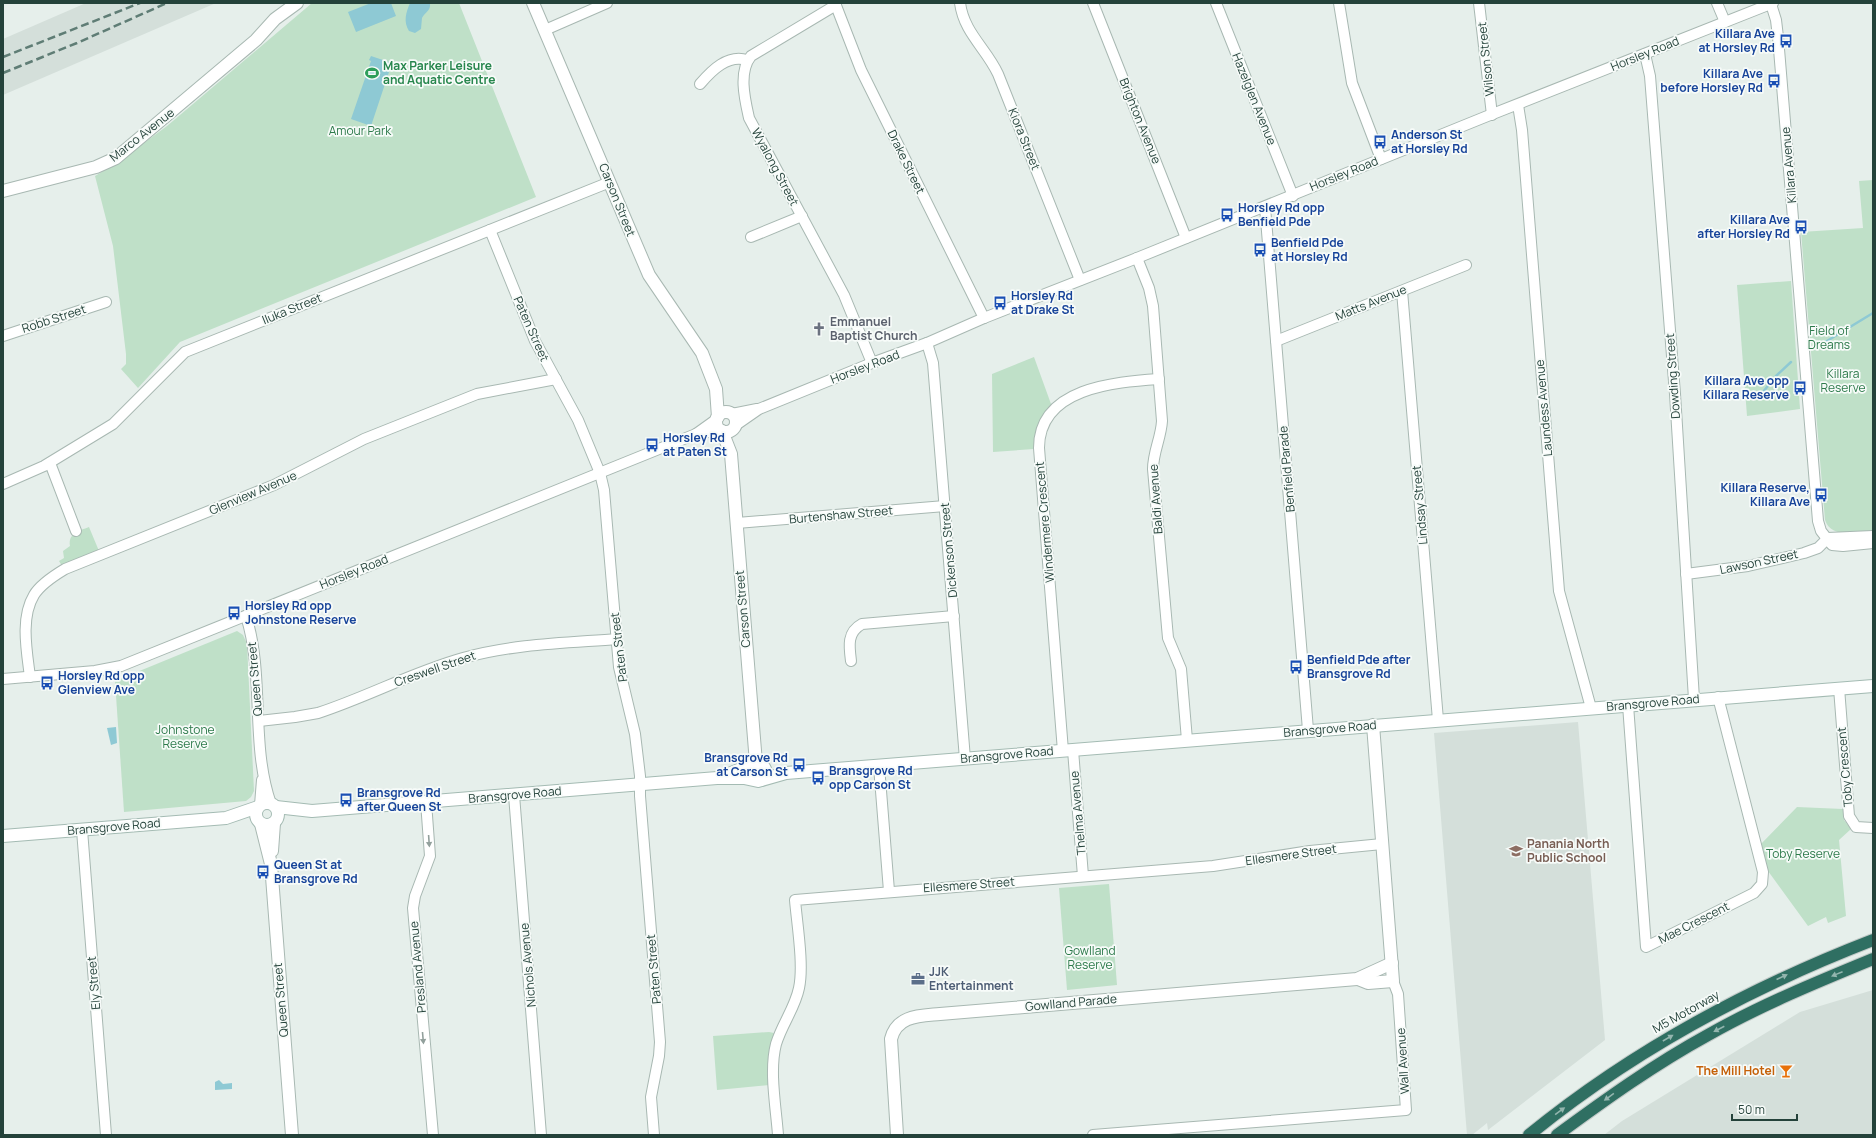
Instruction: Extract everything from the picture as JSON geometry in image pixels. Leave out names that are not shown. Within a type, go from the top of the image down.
[{"type":"highway","name":"M5 Motorway","points":[[1529,1135],[1557,1113],[1615,1072],[1699,1020],[1786,976],[1873,940]]},
{"type":"highway","points":[[1557,1135],[1616,1092],[1709,1034],[1792,993],[1873,959]]},
{"type":"street","name":"Marco Avenue","points":[[258,38],[275,19],[297,3]]},
{"type":"street","name":"Marco Avenue","points":[[3,190],[96,167],[116,158],[258,38],[280,24],[300,3]]},
{"type":"street","name":"Carson Street","points":[[533,3],[649,275],[698,346],[716,389],[726,422],[731,454],[757,765],[748,772],[756,780]]},
{"type":"street","points":[[544,30],[607,3]]},
{"type":"street","name":"Kiora Street","points":[[960,3],[963,20],[968,30],[990,59],[998,74],[1080,280]]},
{"type":"street","name":"Brighton Avenue","points":[[1093,3],[1186,238]]},
{"type":"street","name":"Hazelglen Avenue","points":[[1216,3],[1292,196]]},
{"type":"street","points":[[1339,3],[1352,83],[1381,159]]},
{"type":"street","name":"Wilson Street","points":[[1479,3],[1492,115]]},
{"type":"street","points":[[1717,3],[1725,22]]},
{"type":"street","name":"Horsley Road","points":[[3,679],[95,671],[121,666],[872,363],[927,343],[984,318],[1265,207],[1381,159],[1772,3]]},
{"type":"street","name":"Killara Avenue","points":[[1772,3],[1778,37],[1818,521],[1821,531],[1828,538]]},
{"type":"street","points":[[700,84],[712,70],[736,58],[747,60],[755,52],[835,4]]},
{"type":"street","name":"Drake Street","points":[[835,4],[861,70],[984,318]]},
{"type":"street","name":"Dowding Street","points":[[1645,54],[1650,76],[1675,394],[1694,699]]},
{"type":"street","name":"Wyalong Street","points":[[747,60],[744,79],[749,118],[844,295],[872,363]]},
{"type":"street","name":"Laundess Avenue","points":[[1518,105],[1523,138],[1559,591],[1591,708]]},
{"type":"street","name":"Iluka Street","points":[[3,484],[50,463],[113,424],[185,352],[610,182]]},
{"type":"street","name":"Benfield Parade","points":[[1265,207],[1308,730]]},
{"type":"street","points":[[751,237],[802,216]]},
{"type":"street","name":"Paten Street","points":[[490,230],[535,341],[576,414],[600,473],[606,507],[621,677],[635,734],[640,785],[659,1037],[659,1056],[651,1097],[654,1135]]},
{"type":"street","name":"Baldi Avenue","points":[[1137,258],[1151,297],[1162,422],[1160,437],[1154,455],[1153,469],[1168,638],[1181,668],[1187,740]]},
{"type":"street","name":"Matts Avenue","points":[[1276,341],[1466,265]]},
{"type":"street","name":"Lindsay Street","points":[[1402,291],[1438,720]]},
{"type":"street","name":"Robb Street","points":[[3,336],[106,302]]},
{"type":"street","name":"Dickenson Street","points":[[927,343],[933,363],[965,759]]},
{"type":"street","name":"Glenview Avenue","points":[[30,676],[25,629],[32,600],[36,592],[65,569],[274,485],[364,439],[478,394],[556,379]]},
{"type":"street","name":"Windermere Crescent","points":[[1068,750],[1039,448],[1040,432],[1043,424],[1053,410],[1073,397],[1107,384],[1159,379]]},
{"type":"street","points":[[50,463],[76,531]]},
{"type":"street","name":"Burtenshaw Street","points":[[736,523],[945,506]]},
{"type":"street","points":[[1873,536],[1828,538],[1832,545],[1838,546],[1873,543]]},
{"type":"street","name":"Lawson Street","points":[[1686,574],[1753,565],[1804,553],[1818,548],[1828,538]]},
{"type":"street","name":"Queen Street","points":[[246,616],[252,637],[266,806]]},
{"type":"street","points":[[851,661],[851,637],[857,627],[862,624],[954,616]]},
{"type":"street","name":"Creswell Street","points":[[259,721],[295,717],[318,712],[449,662],[488,652],[525,646],[617,639]]},
{"type":"street","name":"Bransgrove Road","points":[[3,836],[226,818],[266,806],[312,811],[717,778],[756,780],[786,773],[1718,697],[1873,686]]},
{"type":"street","name":"Toby Crescent","points":[[1839,688],[1849,816],[1856,827],[1873,828]]},
{"type":"street","name":"Mae Crescent","points":[[1628,705],[1646,947],[1754,893],[1762,884],[1763,872],[1718,697]]},
{"type":"street","name":"Wall Avenue","points":[[1093,1135],[1406,1110],[1398,994],[1393,981],[1372,725]]},
{"type":"street","name":"Thelma Avenue","points":[[1068,750],[1083,876]]},
{"type":"street","name":"Bransgrove Road","points":[[717,778],[757,765],[786,773]]},
{"type":"street","points":[[879,766],[889,891]]},
{"type":"street","name":"Nichols Avenue","points":[[514,795],[542,1135]]},
{"type":"street","name":"Presland Avenue","points":[[426,802],[430,856],[415,896],[413,908],[432,1135]]},
{"type":"street","points":[[266,806],[278,814],[275,822],[268,826],[260,823],[255,813],[266,806]]},
{"type":"street","name":"Bransgrove Road","points":[[275,822],[312,811]]},
{"type":"street","name":"Bransgrove Road","points":[[226,818],[260,823]]},
{"type":"street","name":"Queen Street","points":[[270,864],[275,822]]},
{"type":"street","name":"Queen Street","points":[[260,823],[270,864],[292,1135]]},
{"type":"street","name":"Ely Street","points":[[82,830],[106,1135]]},
{"type":"street","name":"Ellesmere Street","points":[[778,1135],[773,1072],[774,1053],[780,1033],[794,1005],[800,978],[795,900],[889,891],[1224,865],[1310,851],[1382,844]]},
{"type":"street","name":"Gowlland Parade","points":[[898,1135],[891,1039],[897,1026],[909,1018],[948,1013],[1357,979],[1392,963]]},
{"type":"street","name":"Gowlland Parade","points":[[1357,979],[1368,983],[1393,981]]},
{"type":"shaded area","points":[[86,3],[216,3],[3,95],[3,39]]},
{"type":"shaded area","name":"Panania North Public School","points":[[1578,722],[1605,1040],[1488,1130],[1487,1123],[1472,1135],[1467,1135],[1434,733]]},
{"type":"shaded area","points":[[1873,990],[1873,1135],[1604,1135],[1622,1121],[1800,1012]]},
{"type":"green space","name":"Amour Park","points":[[312,3],[459,3],[536,197],[180,342],[138,388],[121,369],[126,364],[126,354],[113,246],[95,176],[114,165],[167,126]]},
{"type":"green space","points":[[1873,180],[1873,531],[1845,533],[1833,530],[1828,526],[1825,520],[1801,232],[1863,228],[1859,181]]},
{"type":"green space","points":[[1791,281],[1800,409],[1747,416],[1737,285]]},
{"type":"green space","points":[[1034,357],[1051,404],[1038,425],[1034,449],[993,452],[992,374]]},
{"type":"green space","points":[[89,527],[99,551],[62,566],[59,561],[64,558],[63,551],[70,546],[72,535]]},
{"type":"green space","name":"Johnstone Reserve","points":[[237,631],[243,635],[247,644],[254,791],[251,797],[246,801],[124,812],[115,681]]},
{"type":"green space","name":"Toby Reserve","points":[[1797,807],[1843,809],[1844,820],[1851,829],[1839,840],[1846,916],[1828,923],[1826,917],[1808,926],[1768,871],[1761,844]]},
{"type":"green space","name":"Gowlland Reserve","points":[[1109,884],[1117,985],[1067,990],[1059,888]]},
{"type":"green space","points":[[769,1032],[774,1033],[769,1054],[769,1085],[717,1090],[713,1036]]},
{"type":"water","points":[[371,3],[391,3],[396,16],[356,32],[348,12]]},
{"type":"water","points":[[410,3],[430,3],[429,10],[422,18],[421,29],[415,33],[409,31],[406,24],[406,13]]},
{"type":"water","points":[[371,56],[392,63],[371,126],[351,119],[371,61],[369,60]]},
{"type":"water","points":[[116,727],[117,743],[111,745],[107,728]]},
{"type":"water","points":[[219,1080],[223,1084],[232,1083],[232,1089],[215,1090],[215,1082]]},
{"type":"waterway","points":[[1822,344],[1873,313]]},
{"type":"waterway","points":[[1763,392],[1776,376],[1791,362]]},
{"type":"railway","points":[[3,57],[140,3]]},
{"type":"railway","points":[[3,73],[77,43],[167,3]]},
{"type":"place","name":"Killara Ave at Horsley Rd","points":[[1786,41]]},
{"type":"place","name":"Max Parker Leisure and Aquatic Centre","points":[[372,73]]},
{"type":"place","name":"Killara Ave before Horsley Rd","points":[[1774,81]]},
{"type":"place","name":"Anderson St at Horsley Rd","points":[[1380,142]]},
{"type":"place","name":"Horsley Rd opp Benfield Pde","points":[[1227,215]]},
{"type":"place","name":"Killara Ave after Horsley Rd","points":[[1801,227]]},
{"type":"place","name":"Benfield Pde at Horsley Rd","points":[[1260,250]]},
{"type":"place","name":"Horsley Rd at Drake St","points":[[1000,303]]},
{"type":"place","name":"Emmanuel Baptist Church","points":[[819,329]]},
{"type":"place","name":"Killara Ave opp Killara Reserve","points":[[1800,388]]},
{"type":"place","name":"Horsley Rd at Paten St","points":[[652,445]]},
{"type":"place","name":"Killara Reserve, Killara Ave","points":[[1821,495]]},
{"type":"place","name":"Horsley Rd opp Johnstone Reserve","points":[[234,613]]},
{"type":"place","name":"Benfield Pde after Bransgrove Rd","points":[[1296,667]]},
{"type":"place","name":"Horsley Rd opp Glenview Ave","points":[[47,683]]},
{"type":"place","name":"Bransgrove Rd at Carson St","points":[[799,765]]},
{"type":"place","name":"Bransgrove Rd opp Carson St","points":[[818,778]]},
{"type":"place","name":"Bransgrove Rd after Queen St","points":[[346,800]]},
{"type":"place","name":"Panania North Public School","points":[[1516,851]]},
{"type":"place","name":"Queen St at Bransgrove Rd","points":[[263,872]]},
{"type":"place","name":"JJK Entertainment","points":[[918,979]]},
{"type":"place","name":"The Mill Hotel","points":[[1786,1071]]},
{"type":"park label","name":"Field of Dreams","points":[[1829,338]]},
{"type":"park label","name":"Killara Reserve","points":[[1843,381]]}]
